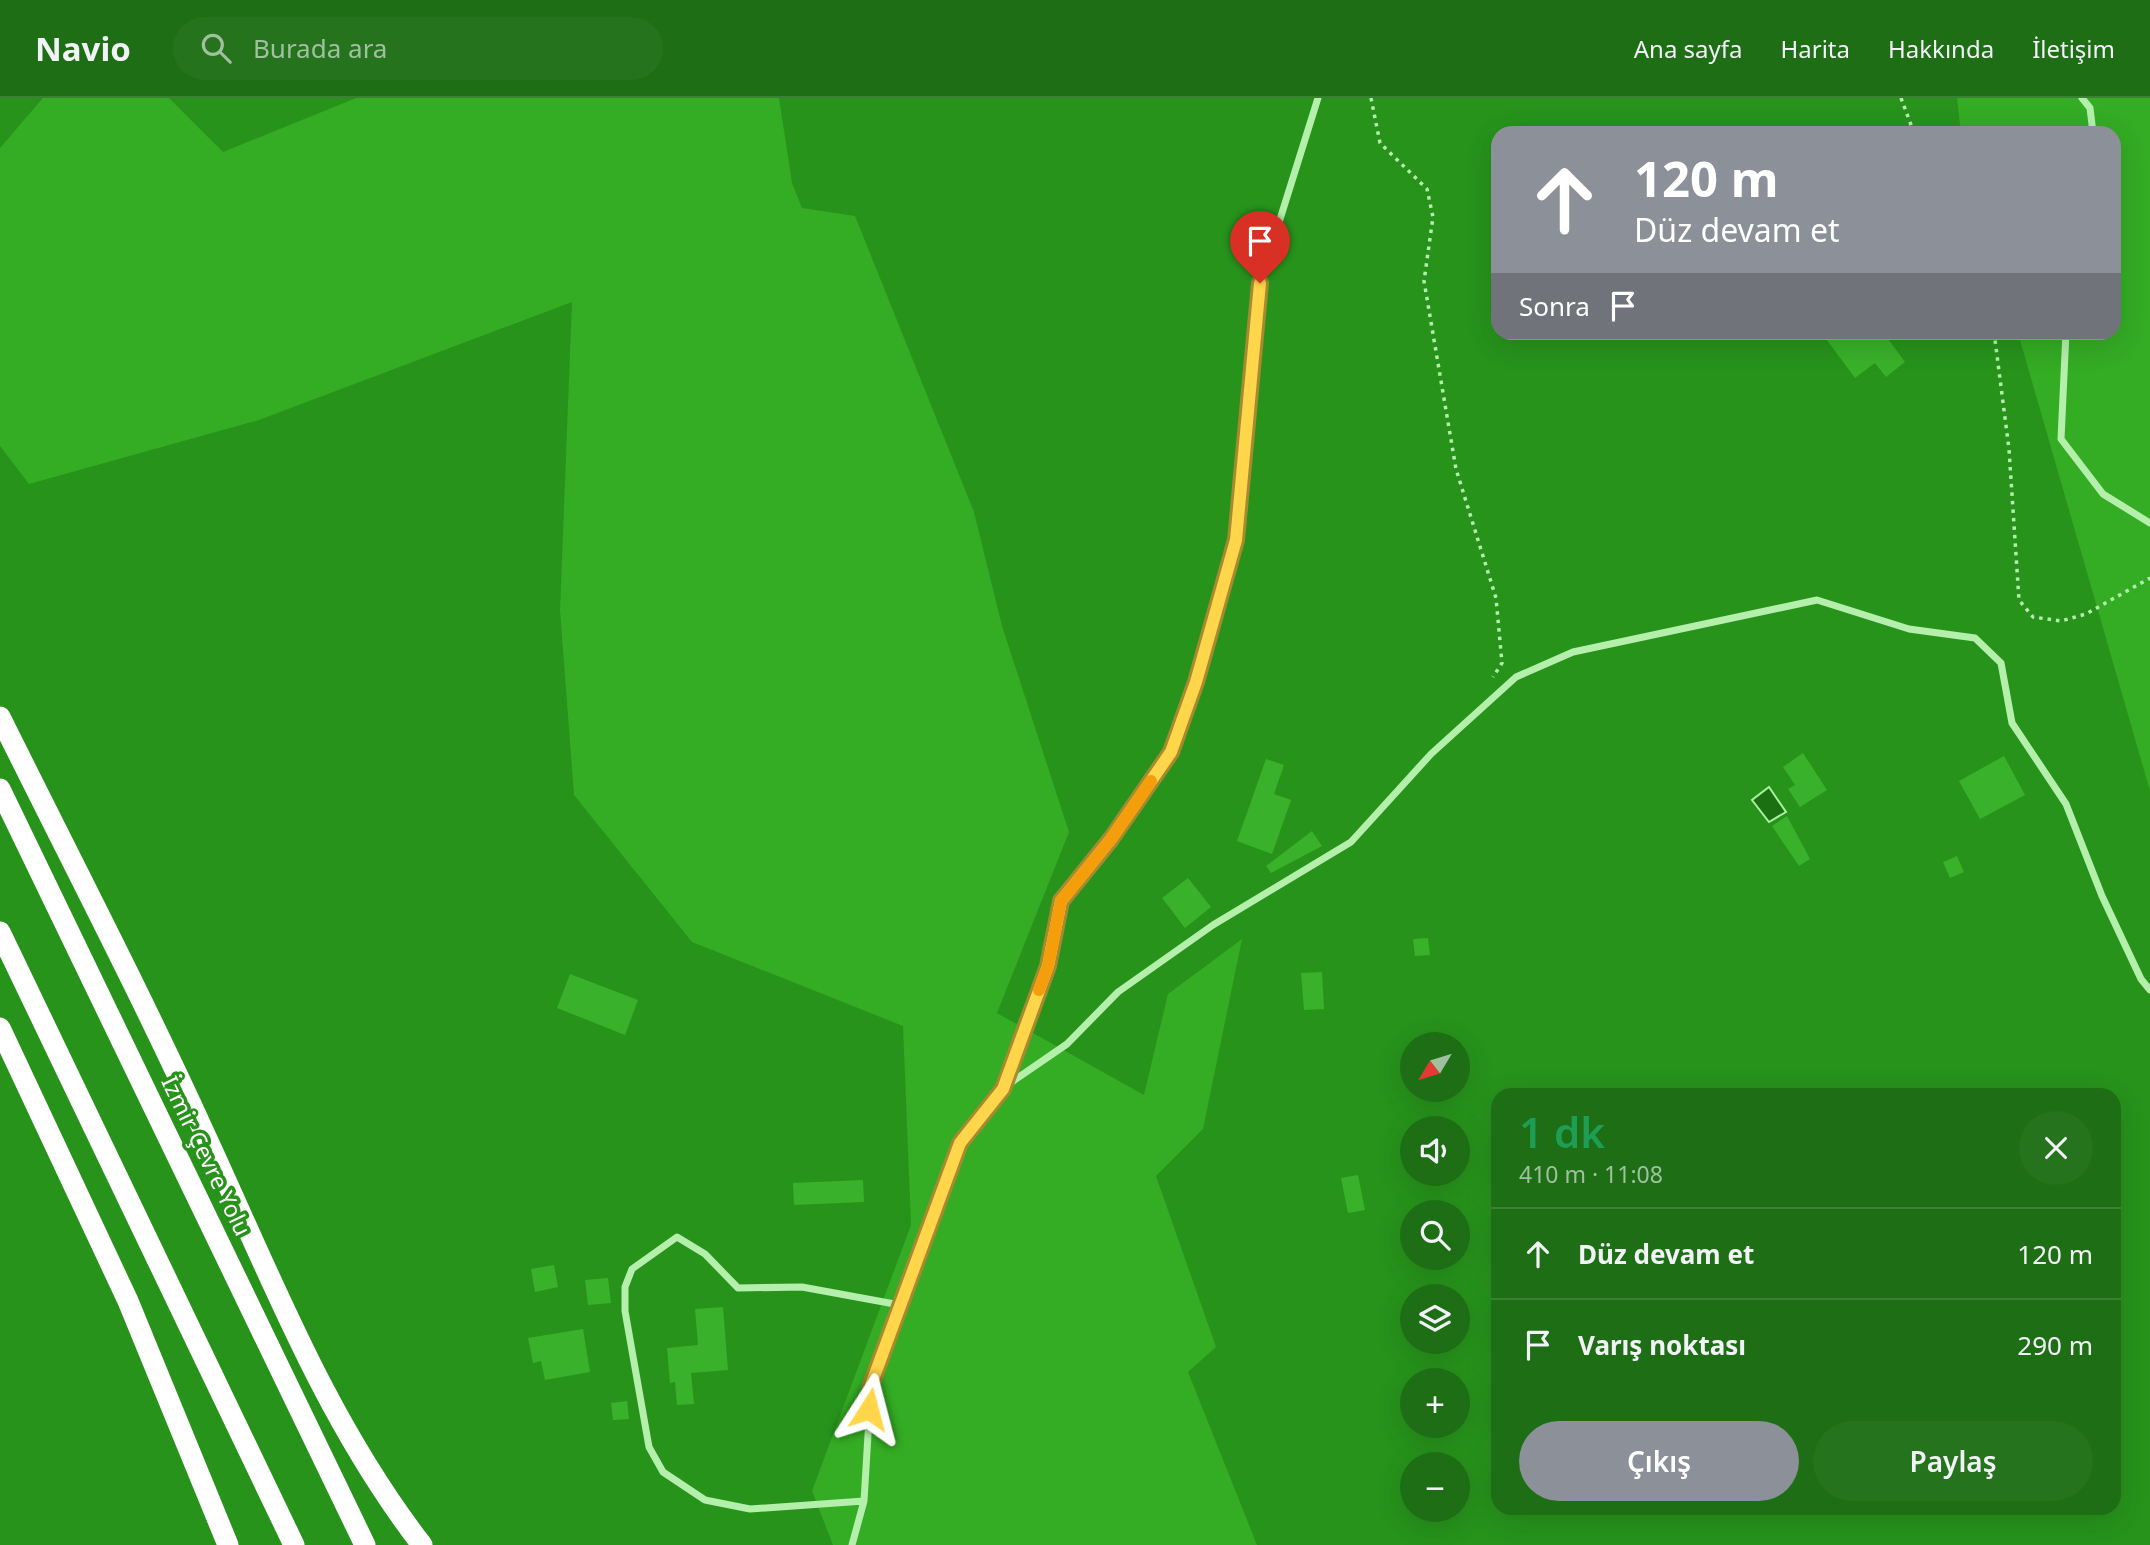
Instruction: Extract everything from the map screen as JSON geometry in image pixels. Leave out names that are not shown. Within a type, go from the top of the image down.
[{"type":"highway","points":[[0,717],[192,1105],[296,1339],[375,1481],[422,1545]]},
{"type":"highway","name":"İzmir Çevre Yolu","points":[[0,789],[365,1545]]},
{"type":"highway","points":[[0,932],[294,1545]]},
{"type":"highway","points":[[0,1028],[128,1301],[228,1545]]},
{"type":"street","points":[[1003,1089],[1048,966],[1061,901],[1111,839],[1171,752],[1196,682],[1236,540],[1260,283],[1318,98]]},
{"type":"street","points":[[2082,98],[2090,108],[2092,126]]},
{"type":"street","points":[[2066,340],[2061,439],[2103,494],[2150,523]]},
{"type":"street","points":[[852,1545],[864,1501],[871,1385],[960,1143],[1003,1089],[1067,1044],[1118,992],[1213,925],[1351,842],[1431,754],[1516,677],[1573,652],[1817,600],[1909,629],[1975,638],[2001,663],[2012,723],[2066,804],[2102,896],[2141,979],[2150,990]]},
{"type":"street","points":[[864,1501],[750,1509],[705,1500],[663,1472],[649,1447],[625,1311],[625,1287],[632,1269],[677,1237],[705,1254],[738,1288],[802,1287],[900,1305]]},
{"type":"path","points":[[1371,98],[1380,143],[1427,189],[1433,216],[1424,281],[1456,469],[1496,598],[1501,632],[1502,663],[1488,686]]},
{"type":"path","points":[[1901,98],[1911,126]]},
{"type":"path","points":[[1995,340],[2009,449],[2019,600],[2033,617],[2060,621],[2086,614],[2150,578]]},
{"type":"shaded area","points":[[43,98],[169,98],[223,152],[356,98],[779,98],[792,183],[802,208],[855,216],[974,512],[1002,626],[1069,832],[997,1013],[1144,1095],[1168,994],[1242,939],[1203,1129],[1156,1176],[1216,1347],[1188,1372],[1257,1545],[833,1545],[812,1491],[911,1225],[903,1026],[692,942],[574,795],[560,610],[572,302],[259,420],[29,484],[0,446],[0,148]]},
{"type":"shaded area","points":[[1957,98],[2150,98],[2150,791],[2020,340],[2121,340],[2121,126],[1960,126]]},
{"type":"shaded area","points":[[1769,787],[1786,812],[1769,822],[1752,800]]},
{"type":"building","points":[[1827,340],[1889,340],[1905,362],[1886,377],[1875,363],[1855,378]]},
{"type":"building","points":[[1803,753],[1827,790],[1800,807],[1788,789],[1795,785],[1783,767]]},
{"type":"building","points":[[2004,756],[2025,795],[1980,819],[1959,781]]},
{"type":"building","points":[[1266,759],[1284,765],[1274,794],[1291,800],[1272,854],[1237,841]]},
{"type":"building","points":[[1787,816],[1810,859],[1799,866],[1772,826]]},
{"type":"building","points":[[1312,831],[1322,846],[1271,873],[1266,866]]},
{"type":"building","points":[[1957,856],[1964,872],[1950,878],[1943,862]]},
{"type":"building","points":[[1188,878],[1211,907],[1185,928],[1162,898]]},
{"type":"building","points":[[1428,938],[1430,955],[1415,956],[1413,939]]},
{"type":"building","points":[[1322,972],[1324,1009],[1304,1010],[1301,973]]},
{"type":"building","points":[[570,974],[638,1000],[625,1035],[557,1008]]},
{"type":"building","points":[[1358,1175],[1365,1210],[1348,1213],[1341,1178]]},
{"type":"building","points":[[863,1180],[864,1202],[794,1205],[793,1183]]},
{"type":"building","points":[[554,1265],[558,1287],[535,1292],[531,1269]]},
{"type":"building","points":[[608,1278],[611,1303],[588,1305],[585,1280]]},
{"type":"building","points":[[723,1307],[728,1370],[691,1373],[694,1404],[677,1405],[675,1382],[670,1383],[667,1348],[698,1345],[695,1309]]},
{"type":"building","points":[[583,1329],[590,1372],[545,1380],[541,1361],[533,1363],[528,1338]]},
{"type":"building","points":[[627,1401],[629,1419],[613,1420],[611,1403]]},
{"type":"slow traffic","points":[[1039,990],[1048,966],[1061,901],[1111,839],[1151,781]]},
{"type":"route","points":[[869,1409],[871,1385],[960,1143],[1003,1089],[1048,966],[1061,901],[1111,839],[1171,752],[1196,682],[1236,540],[1260,283]]}]
